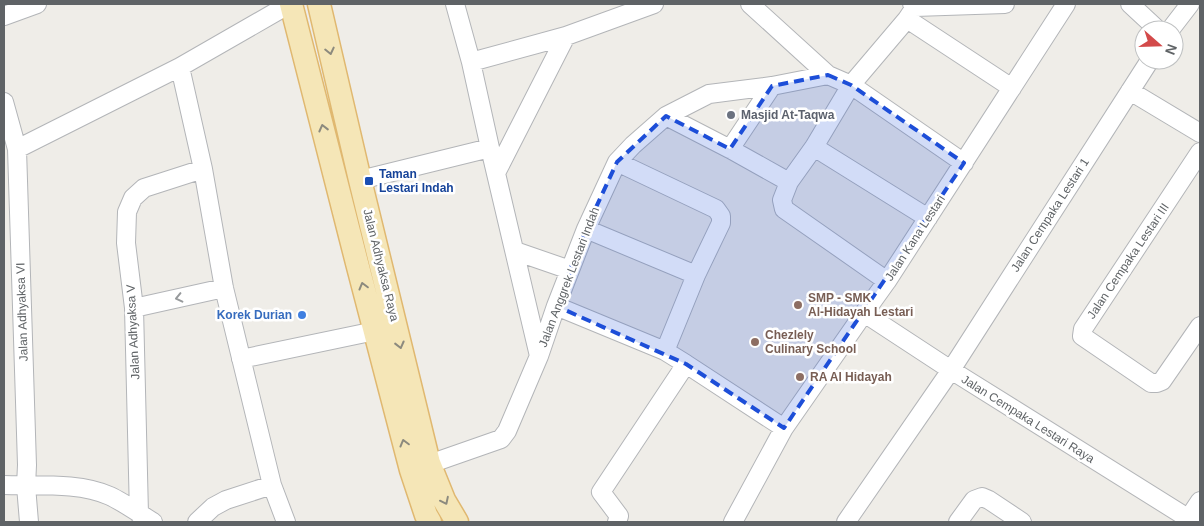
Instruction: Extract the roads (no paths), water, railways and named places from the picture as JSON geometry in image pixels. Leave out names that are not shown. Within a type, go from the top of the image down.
[{"type":"main road","name":"Jalan Adhyaksa Raya","points":[[291,4],[375,331],[420,467],[444,500],[456,522]]},
{"type":"main road","name":"Jalan Adhyaksa Raya","points":[[319,4],[360,180],[420,467],[426,515],[430,522]]},
{"type":"street","points":[[4,16],[37,4]]},
{"type":"street","points":[[17,149],[180,67],[291,4]]},
{"type":"street","points":[[455,4],[471,62],[539,356]]},
{"type":"street","points":[[471,62],[566,36],[654,4]]},
{"type":"street","points":[[750,4],[828,75],[851,85],[964,163]]},
{"type":"street","points":[[887,281],[784,208],[782,200],[789,182],[814,146],[851,85],[911,10],[1005,4]]},
{"type":"street","name":"Jalan Kana Lestari","points":[[733,522],[784,428],[887,281],[1066,4]]},
{"type":"street","points":[[1130,4],[1147,20]]},
{"type":"street","points":[[1178,20],[1190,4]]},
{"type":"street","points":[[911,10],[1012,88]]},
{"type":"street","points":[[496,173],[566,36]]},
{"type":"street","points":[[180,67],[203,169],[224,288],[272,485],[286,522]]},
{"type":"street","name":"Jalan Cempaka Lestari 1","points":[[846,522],[951,370],[1144,70]]},
{"type":"street","name":"Jalan Anggrek Lestari Indah","points":[[420,467],[501,439],[507,431],[539,356],[586,229],[617,162],[633,145],[666,116],[709,94],[772,86],[828,75]]},
{"type":"street","points":[[730,149],[772,86]]},
{"type":"street","points":[[1130,91],[1200,134]]},
{"type":"street","name":"Jalan Adhyaksa VI","points":[[4,102],[17,149],[26,486],[29,522]]},
{"type":"street","points":[[666,116],[789,182]]},
{"type":"street","points":[[814,146],[928,218]]},
{"type":"street","points":[[360,180],[490,148]]},
{"type":"street","name":"Jalan Cempaka Lestari III","points":[[1200,152],[1083,329],[1082,336],[1151,383],[1157,383],[1162,382],[1200,326]]},
{"type":"street","points":[[617,162],[716,209],[721,216],[721,223],[696,276],[665,351]]},
{"type":"street","name":"Jalan Adhyaksa V","points":[[146,518],[134,308],[126,243],[127,212],[133,198],[144,188],[203,169]]},
{"type":"street","points":[[586,229],[696,276]]},
{"type":"street","points":[[515,251],[570,270]]},
{"type":"street","points":[[134,308],[224,288]]},
{"type":"street","points":[[556,306],[665,351],[784,428]]},
{"type":"street","name":"Jalan Cempaka Lestari Raya","points":[[864,313],[1190,521]]},
{"type":"street","points":[[241,359],[375,331]]},
{"type":"street","points":[[617,522],[618,516],[601,492],[686,364]]},
{"type":"street","points":[[197,522],[213,507],[226,500],[272,485]]},
{"type":"street","points":[[4,486],[74,487],[94,491],[111,496],[146,518]]},
{"type":"street","points":[[958,522],[974,500],[982,497],[1022,522]]},
{"type":"street","points":[[1190,521],[1200,501]]},
{"type":"place","name":"Masjid At-Taqwa","points":[[731,115]]},
{"type":"place","name":"Taman Lestari Indah","points":[[369,181]]},
{"type":"place","name":"SMP - SMK Al-Hidayah Lestari","points":[[798,305]]},
{"type":"place","name":"Korek Durian","points":[[302,315]]},
{"type":"place","name":"Chezlely Culinary School","points":[[755,342]]},
{"type":"place","name":"RA Al Hidayah","points":[[800,377]]}]
